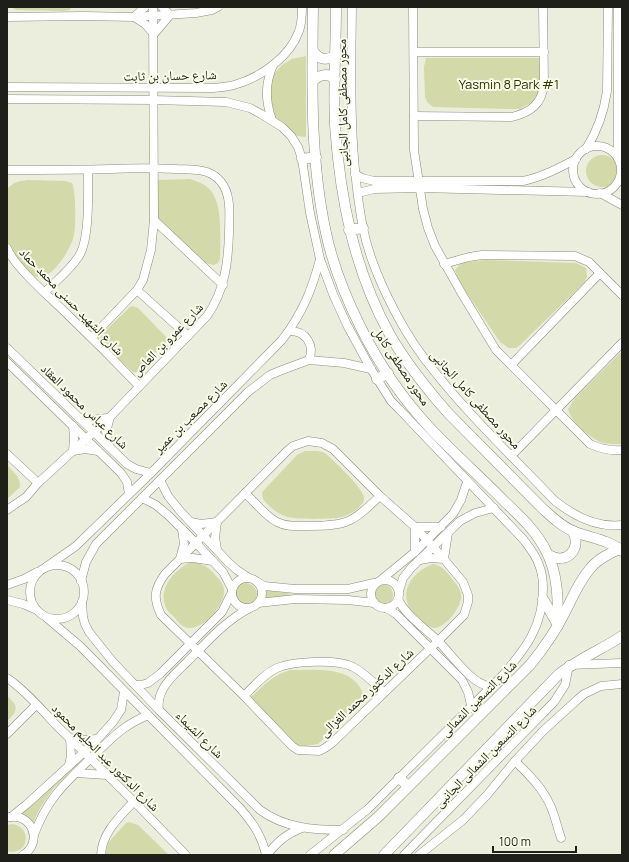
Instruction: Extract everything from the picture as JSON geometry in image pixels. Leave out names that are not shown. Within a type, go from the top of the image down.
[{"type":"main road","name":"محور مصطفى كامل","points":[[313,7],[314,142],[321,209],[334,263],[344,290],[361,328],[404,397],[430,428],[528,525],[543,544],[548,555],[556,583],[558,625]]},
{"type":"main road","name":"محور مصطفى كامل","points":[[336,7],[335,124],[338,159],[349,230],[374,302],[391,336],[411,367],[448,413],[546,511],[557,521],[573,531],[598,539],[621,549]]},
{"type":"main road","points":[[313,51],[319,58],[323,59],[328,59],[336,55]]},
{"type":"main road","points":[[313,81],[324,75],[335,79]]},
{"type":"main road","points":[[302,159],[316,157]]},
{"type":"main road","points":[[349,230],[363,228]]},
{"type":"main road","points":[[377,379],[388,373]]},
{"type":"main road","points":[[548,555],[562,558],[571,554],[574,550],[576,541],[573,531]]},
{"type":"main road","name":"شارع التسعين الشمالى","points":[[337,854],[378,817],[530,665],[545,646],[558,625],[574,592],[589,569],[600,559],[621,549]]},
{"type":"main road","points":[[543,600],[558,625]]},
{"type":"main road","points":[[384,855],[545,687],[569,666],[622,636]]},
{"type":"main road","points":[[399,778],[408,786]]},
{"type":"street","points":[[134,17],[145,7]]},
{"type":"street","points":[[92,337],[137,290],[143,280],[148,266],[153,241],[154,7]]},
{"type":"street","points":[[162,7],[170,15]]},
{"type":"street","points":[[7,17],[84,11],[134,17],[203,12],[218,7]]},
{"type":"street","name":"شارع حسان بن ثابت","points":[[7,87],[213,88],[234,85],[247,81],[258,75],[273,64],[289,49],[300,31],[302,7]]},
{"type":"street","name":"محور مصطفى كامل الجانبى","points":[[352,7],[352,106],[355,174],[363,228],[373,263],[403,328],[448,388],[492,438],[555,502],[578,517],[591,522],[622,525]]},
{"type":"street","points":[[413,7],[414,150],[419,185],[428,228],[435,246],[444,264],[496,350],[590,444],[601,449],[612,451],[622,450]]},
{"type":"street","points":[[414,116],[512,117],[531,110],[543,93],[543,7]]},
{"type":"street","points":[[358,193],[374,189],[419,185],[523,181],[546,174],[576,159],[586,149],[598,127],[606,103],[608,7]]},
{"type":"street","points":[[600,194],[614,187],[621,174],[618,158],[620,52],[618,7]]},
{"type":"street","points":[[154,34],[170,15]]},
{"type":"street","points":[[134,17],[145,24],[154,34]]},
{"type":"street","points":[[414,52],[544,52]]},
{"type":"street","points":[[607,52],[620,52]]},
{"type":"street","points":[[272,120],[268,109],[266,92],[269,75],[273,64]]},
{"type":"street","name":"شارع حسان بن ثابت","points":[[7,99],[226,102],[250,108],[282,127],[291,136],[298,147],[302,159]]},
{"type":"street","points":[[586,149],[600,146],[607,148],[618,158]]},
{"type":"street","points":[[302,159],[311,220],[320,259],[345,319],[371,369],[391,401],[523,539],[540,565],[543,585],[543,600],[538,622],[528,644],[512,664],[368,809],[310,855]]},
{"type":"street","points":[[576,159],[573,172],[575,178],[582,189],[588,192]]},
{"type":"street","name":"شارع عمرو بن العاص","points":[[7,170],[153,168],[198,170],[208,172],[222,183],[226,192],[229,214],[228,261],[223,285],[212,309],[202,323],[110,417],[38,483],[26,497],[7,510]]},
{"type":"street","points":[[45,292],[76,260],[84,245],[86,231],[88,170]]},
{"type":"street","points":[[355,174],[362,178],[374,181],[419,185],[588,192],[600,194],[622,205]]},
{"type":"street","points":[[154,220],[223,285]]},
{"type":"street","name":"شارع الشهيد حسنى محمد حماد","points":[[7,248],[16,262],[139,386]]},
{"type":"street","points":[[444,264],[469,257],[482,256],[567,255],[589,262],[622,295]]},
{"type":"street","name":"شارع مصعب بن عمير","points":[[7,585],[24,579],[43,569],[76,546],[274,349],[290,331],[309,296],[320,259]]},
{"type":"street","points":[[511,365],[600,273]]},
{"type":"street","points":[[137,290],[188,336]]},
{"type":"street","points":[[290,331],[297,331],[303,334],[308,340],[312,354],[309,360]]},
{"type":"street","points":[[511,456],[622,343]]},
{"type":"street","name":"شارع عباس محمود العقاد","points":[[7,348],[131,467],[151,473]]},
{"type":"street","name":"شارع مصعب بن عمير","points":[[81,581],[86,562],[96,544],[259,383],[282,370],[309,360],[344,363],[371,369]]},
{"type":"street","name":"شارع عباس محمود العقاد","points":[[7,362],[124,477],[128,486],[129,494]]},
{"type":"street","points":[[79,417],[98,420],[110,417],[106,432],[109,447]]},
{"type":"street","points":[[73,426],[73,451],[98,451]]},
{"type":"street","name":"شارع الدكتور محمد الغزالى","points":[[301,442],[322,442],[333,449],[380,496],[415,527],[463,582],[468,595],[468,602],[464,615],[326,748],[304,751],[298,750],[287,742],[244,696],[161,615],[157,606],[156,595],[158,583],[165,574],[245,493],[293,446],[301,442]]},
{"type":"street","points":[[7,454],[38,483]]},
{"type":"street","points":[[160,480],[173,503],[237,570],[264,586],[295,589],[348,589],[378,581],[392,582],[400,603],[410,614],[474,679],[479,683],[490,687]]},
{"type":"street","points":[[374,603],[370,593],[378,581],[414,552],[441,527],[458,507],[467,482]]},
{"type":"street","points":[[245,493],[270,518],[285,525],[293,526],[331,526],[346,523],[360,515],[380,496]]},
{"type":"street","points":[[142,498],[162,510],[196,543],[226,576],[232,590],[232,598],[236,603],[241,607],[250,608]]},
{"type":"street","points":[[386,608],[393,605],[398,595],[403,578],[418,561],[460,521],[467,516],[494,508]]},
{"type":"street","points":[[191,522],[206,524],[217,522],[215,538],[217,549]]},
{"type":"street","points":[[414,552],[415,527],[441,527]]},
{"type":"street","points":[[182,529],[184,544],[180,560],[200,559],[213,561]]},
{"type":"street","points":[[418,561],[431,558],[444,559],[448,533]]},
{"type":"street","points":[[7,600],[35,609],[47,618],[54,619],[68,617],[74,613],[82,602],[83,588],[81,581],[74,571],[57,565],[43,569],[35,576],[30,589],[32,603],[35,609]]},
{"type":"street","points":[[135,685],[141,685],[154,680],[222,612],[235,583],[240,579],[253,579],[261,588],[262,592],[258,603]]},
{"type":"street","points":[[159,710],[160,695],[169,680],[228,621],[258,603],[295,599],[348,600],[374,603],[396,614],[462,680],[468,692],[471,705]]},
{"type":"street","name":"شارع الشيماء","points":[[82,602],[83,617],[89,632],[113,662],[248,800],[269,816],[279,821],[303,828],[343,830]]},
{"type":"street","name":"شارع الشيماء","points":[[47,618],[72,638],[240,808],[260,836],[267,855]]},
{"type":"street","points":[[244,696],[266,675],[276,668],[290,665],[332,661],[347,664],[355,668],[384,692]]},
{"type":"street","points":[[569,666],[622,663]]},
{"type":"street","name":"شارع التسعين الشمالى الجانبى","points":[[404,855],[554,702],[565,685],[569,666]]},
{"type":"street","name":"شارع الدكتور عبد الحليم محمود","points":[[7,678],[21,689],[85,751],[186,855]]},
{"type":"street","points":[[419,855],[468,815],[543,731],[584,694],[601,686],[622,684]]},
{"type":"street","points":[[9,817],[27,804],[97,739],[118,716],[121,710],[124,692]]},
{"type":"street","points":[[7,734],[36,705]]},
{"type":"street","points":[[23,855],[31,847],[39,821],[52,798],[76,772],[120,730],[132,722],[148,715]]},
{"type":"street","points":[[69,765],[71,756],[70,738],[84,740],[97,739]]},
{"type":"street","points":[[515,761],[533,779],[545,795],[554,813],[561,838]]},
{"type":"street","points":[[76,772],[107,775]]},
{"type":"street","points":[[240,808],[248,800]]},
{"type":"street","points":[[101,855],[105,836],[134,801]]},
{"type":"street","points":[[9,817],[18,817],[29,823],[34,838],[34,855]]},
{"type":"street","points":[[267,855],[281,838],[303,828]]},
{"type":"green space","points":[[11,7],[72,7],[70,10],[64,11],[16,10]]},
{"type":"green space","points":[[306,56],[306,137],[297,136],[287,131],[271,114],[269,87],[274,74],[282,65],[292,59]]},
{"type":"green space","name":"Yasmin 8 Park #1","points":[[426,58],[541,58],[542,78],[539,91],[535,101],[519,109],[433,107],[427,102],[425,97],[424,67]]},
{"type":"green space","points":[[599,155],[605,155],[615,162],[618,171],[617,177],[611,184],[605,187],[599,187],[589,180],[586,174],[586,168],[593,158]]},
{"type":"green space","points":[[190,179],[207,187],[215,197],[220,224],[220,259],[218,263],[214,265],[206,263],[156,217],[155,182],[158,180]]},
{"type":"green space","points":[[28,180],[65,181],[72,183],[74,193],[74,235],[65,255],[55,269],[43,277],[37,277],[27,271],[12,254],[8,241],[8,188],[17,182]]},
{"type":"green space","points":[[485,260],[576,263],[586,268],[587,277],[584,283],[520,345],[516,348],[509,348],[500,342],[460,283],[455,270],[461,263]]},
{"type":"green space","points":[[132,306],[138,308],[168,339],[137,372],[133,372],[102,343],[100,338],[103,333]]},
{"type":"green space","points":[[622,351],[622,444],[603,443],[593,438],[582,429],[573,419],[568,409],[575,398]]},
{"type":"green space","points":[[305,451],[318,451],[325,453],[347,474],[364,497],[358,508],[350,514],[337,518],[303,519],[282,515],[265,502],[262,493],[264,490],[297,455]]},
{"type":"green space","points":[[7,465],[18,477],[20,487],[7,499]]},
{"type":"green space","points":[[191,562],[202,564],[211,570],[222,583],[224,592],[223,598],[217,610],[212,616],[194,628],[188,628],[180,624],[167,610],[164,591],[166,585],[174,574],[179,569]]},
{"type":"green space","points":[[433,564],[441,567],[446,572],[458,587],[461,594],[461,599],[453,615],[444,624],[434,628],[426,624],[414,614],[406,598],[409,584],[413,578],[419,572]]},
{"type":"green space","points":[[245,583],[250,584],[256,590],[256,600],[250,606],[245,607],[240,606],[234,600],[233,595],[234,590],[240,584]]},
{"type":"green space","points":[[382,584],[390,587],[393,595],[390,603],[382,606],[374,603],[371,595],[374,587]]},
{"type":"green space","points":[[264,590],[293,594],[263,600]]},
{"type":"green space","points":[[291,670],[323,670],[344,674],[353,679],[360,687],[364,697],[361,704],[318,744],[306,746],[294,745],[256,705],[251,697],[274,677]]},
{"type":"green space","points":[[7,696],[14,703],[16,708],[7,721]]},
{"type":"green space","points":[[80,757],[83,759],[53,789],[40,808],[32,825],[19,814]]},
{"type":"green space","points":[[129,822],[138,825],[169,855],[105,855],[108,843],[126,823]]},
{"type":"green space","points":[[13,824],[20,827],[26,836],[23,846],[14,852],[7,851],[7,825]]}]
